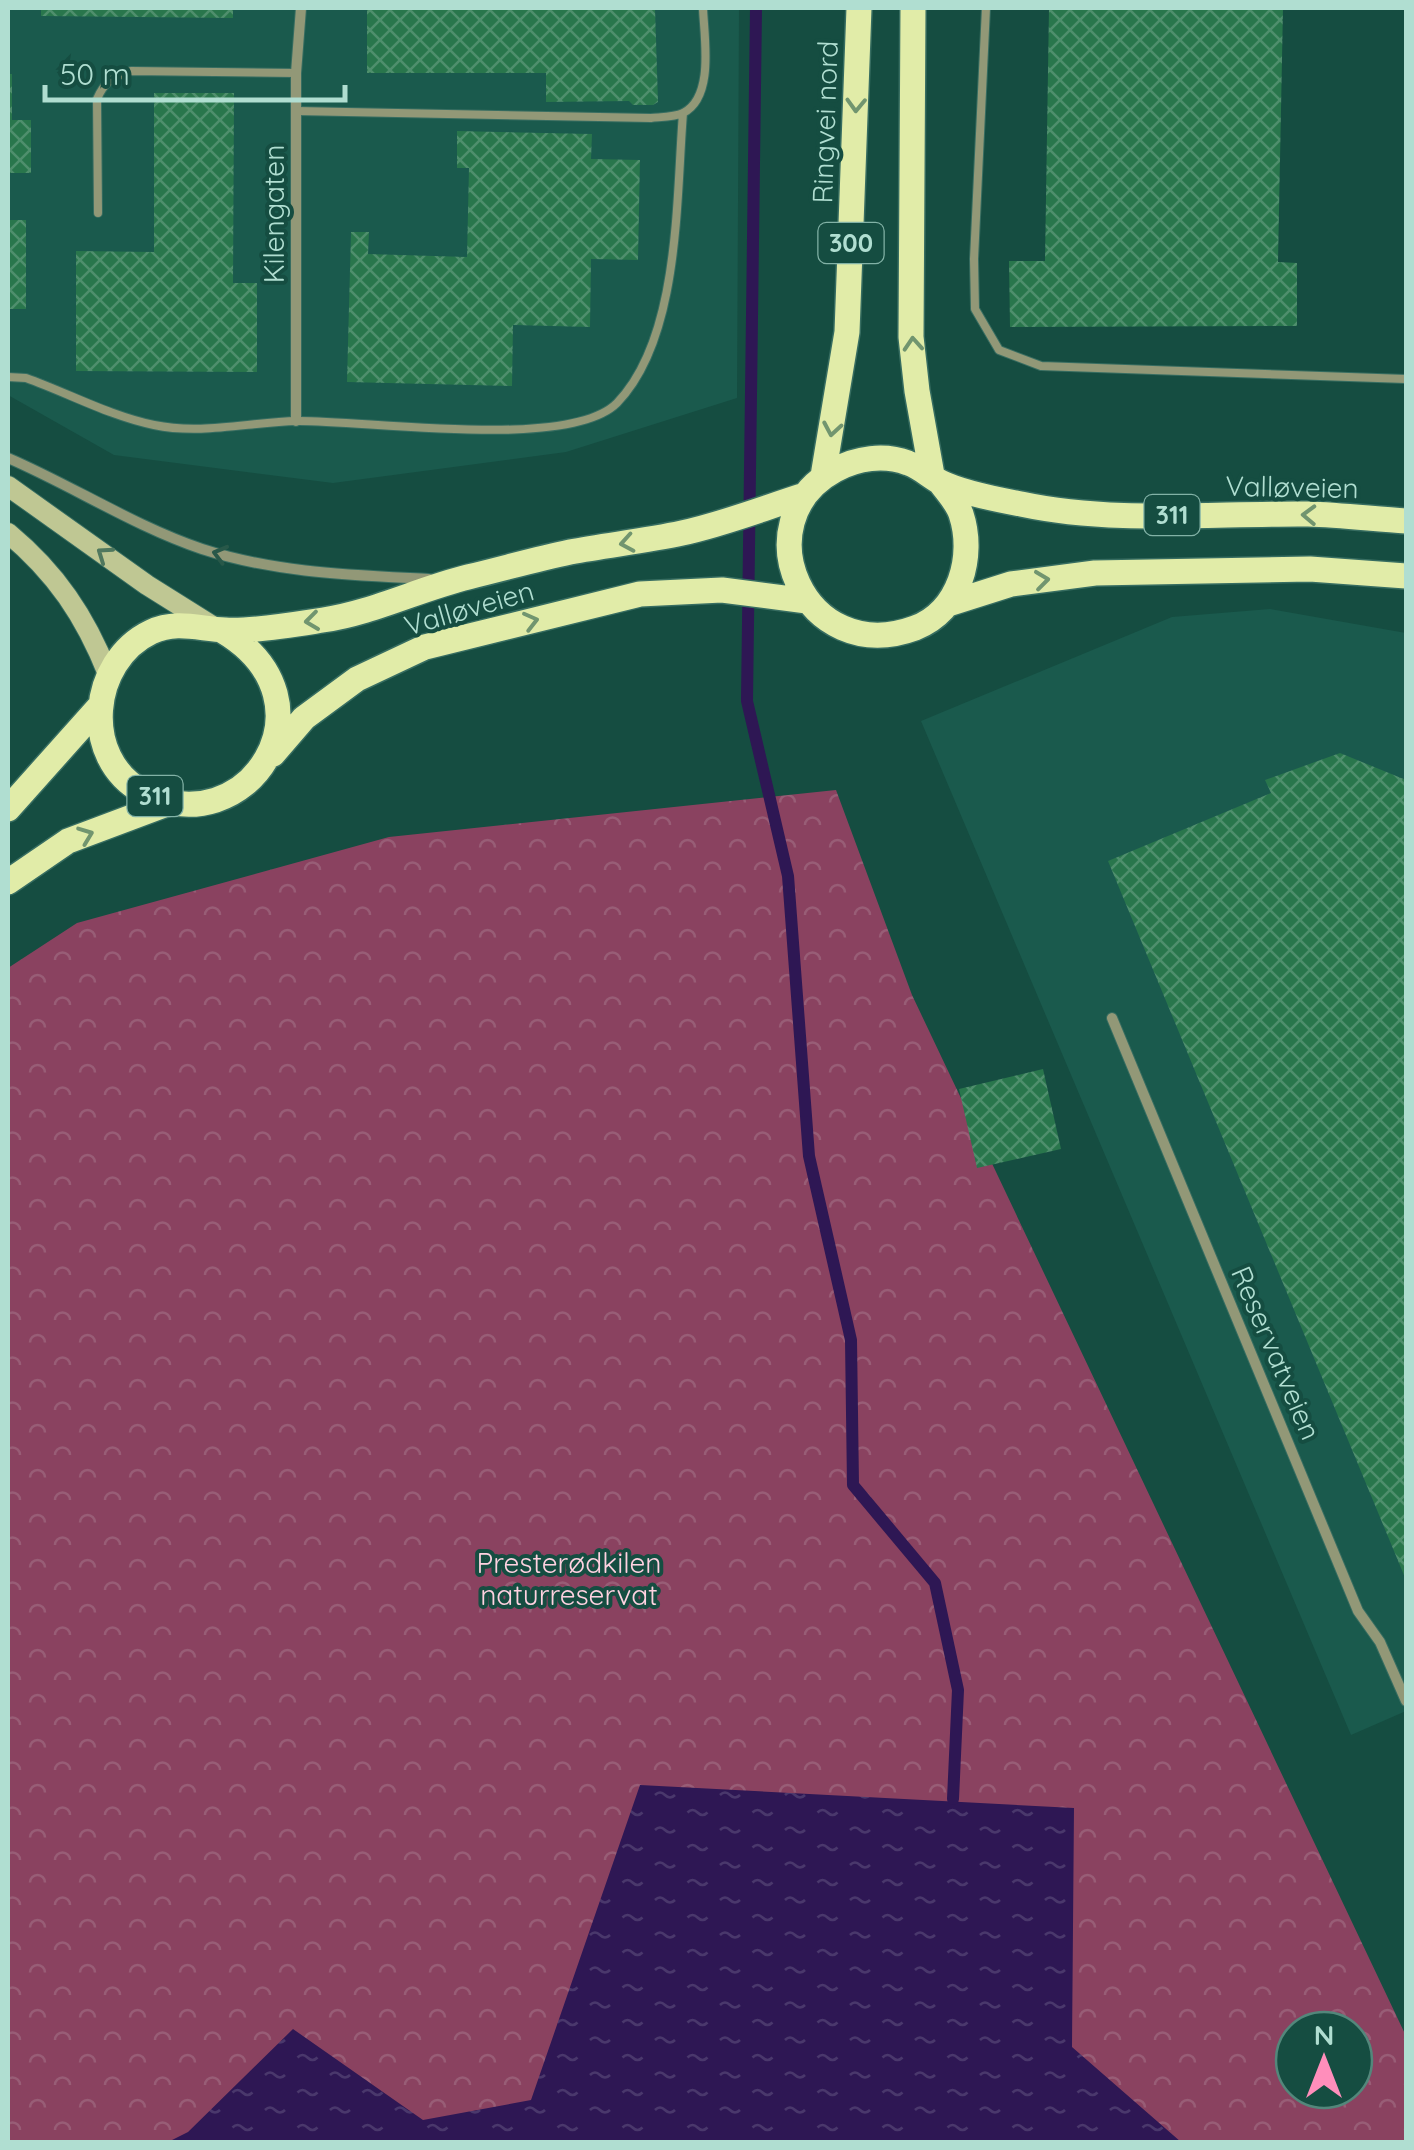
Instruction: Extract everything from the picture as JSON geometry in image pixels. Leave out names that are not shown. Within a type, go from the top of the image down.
[{"type":"main road","name":"Ringvei nord","points":[[824,476],[847,332],[860,8]]},
{"type":"main road","name":"300","points":[[914,8],[912,337],[917,391],[936,479]]},
{"type":"main road","name":"Valløveien","points":[[266,761],[304,718],[344,689],[425,646],[640,594],[722,590],[806,601],[791,567],[790,530],[805,496],[824,476],[849,462],[878,457],[906,462],[936,479],[1019,504],[1090,516],[1312,514],[1406,521]]},
{"type":"main road","points":[[936,479],[960,510],[968,542],[964,574],[948,604]]},
{"type":"main road","points":[[8,486],[147,585],[246,644],[263,663],[274,686],[279,712],[276,737],[266,761]]},
{"type":"main road","name":"Valløveien","points":[[455,580],[570,552],[685,533],[805,496]]},
{"type":"main road","points":[[8,533],[36,556],[67,592],[92,634],[108,674]]},
{"type":"main road","name":"311","points":[[806,601],[830,623],[860,635],[893,636],[923,624],[948,604],[1011,584],[1095,573],[1310,569],[1406,576]]},
{"type":"main road","points":[[8,809],[98,708],[108,674],[126,649],[152,631],[183,624],[219,629],[326,620],[455,580]]},
{"type":"main road","name":"311","points":[[98,708],[102,740],[117,769],[141,791],[172,802]]},
{"type":"main road","name":"311","points":[[8,882],[68,841],[172,802],[215,800],[252,778],[266,761]]},
{"type":"street","name":"Kilengaten","points":[[296,421],[296,73],[301,8]]},
{"type":"street","points":[[8,458],[136,522],[200,548],[246,561],[306,572],[455,580]]},
{"type":"street","name":"Reservatveien","points":[[1112,1018],[1358,1611],[1380,1642],[1406,1701]]},
{"type":"lane","points":[[8,378],[26,378],[155,425],[205,430],[296,421],[523,431],[572,424],[614,406],[642,372],[656,340],[672,251],[683,114],[698,98],[704,75],[703,8]]},
{"type":"lane","points":[[986,8],[975,310],[999,350],[1041,366],[1406,380]]},
{"type":"lane","points":[[98,213],[97,100],[102,86],[112,77],[131,71],[296,73]]},
{"type":"lane","points":[[296,111],[651,118],[683,114]]},
{"type":"shaded area","points":[[8,8],[739,8],[737,398],[566,452],[333,483],[114,455],[8,395]]},
{"type":"shaded area","points":[[1270,609],[1406,633],[1406,1711],[1351,1735],[921,721],[1172,617]]},
{"type":"green space","name":"Presterødkilen naturreservat","points":[[836,790],[912,995],[1406,2036],[1406,2142],[8,2142],[8,968],[77,923],[389,837]]},
{"type":"water","points":[[640,1785],[1074,1808],[1072,2047],[1181,2142],[168,2142],[188,2132],[293,2029],[423,2120],[531,2100]]},
{"type":"building","points":[[41,8],[233,8],[233,18],[41,16]]},
{"type":"building","points":[[367,8],[655,8],[658,102],[546,102],[546,73],[367,73]]},
{"type":"building","points":[[1049,8],[1283,8],[1278,262],[1297,263],[1297,326],[1010,327],[1009,261],[1045,261]]},
{"type":"building","points":[[8,74],[12,74],[12,120],[31,120],[31,173],[8,173]]},
{"type":"building","points":[[154,93],[234,93],[233,283],[257,283],[257,372],[76,371],[76,251],[154,252]]},
{"type":"building","points":[[457,131],[592,134],[591,159],[640,160],[638,260],[591,259],[590,327],[513,325],[512,386],[347,382],[351,232],[369,232],[368,254],[467,257],[469,168],[457,168]]},
{"type":"building","points":[[8,220],[26,220],[26,309],[8,309]]},
{"type":"building","points":[[1340,753],[1406,780],[1406,1580],[1108,861],[1271,793],[1265,780]]},
{"type":"building","points":[[1043,1069],[1061,1149],[977,1168],[959,1089]]},
{"type":"waterway","points":[[756,8],[747,701],[788,876],[809,1156],[851,1340],[853,1485],[935,1583],[958,1690],[953,1799]]}]
